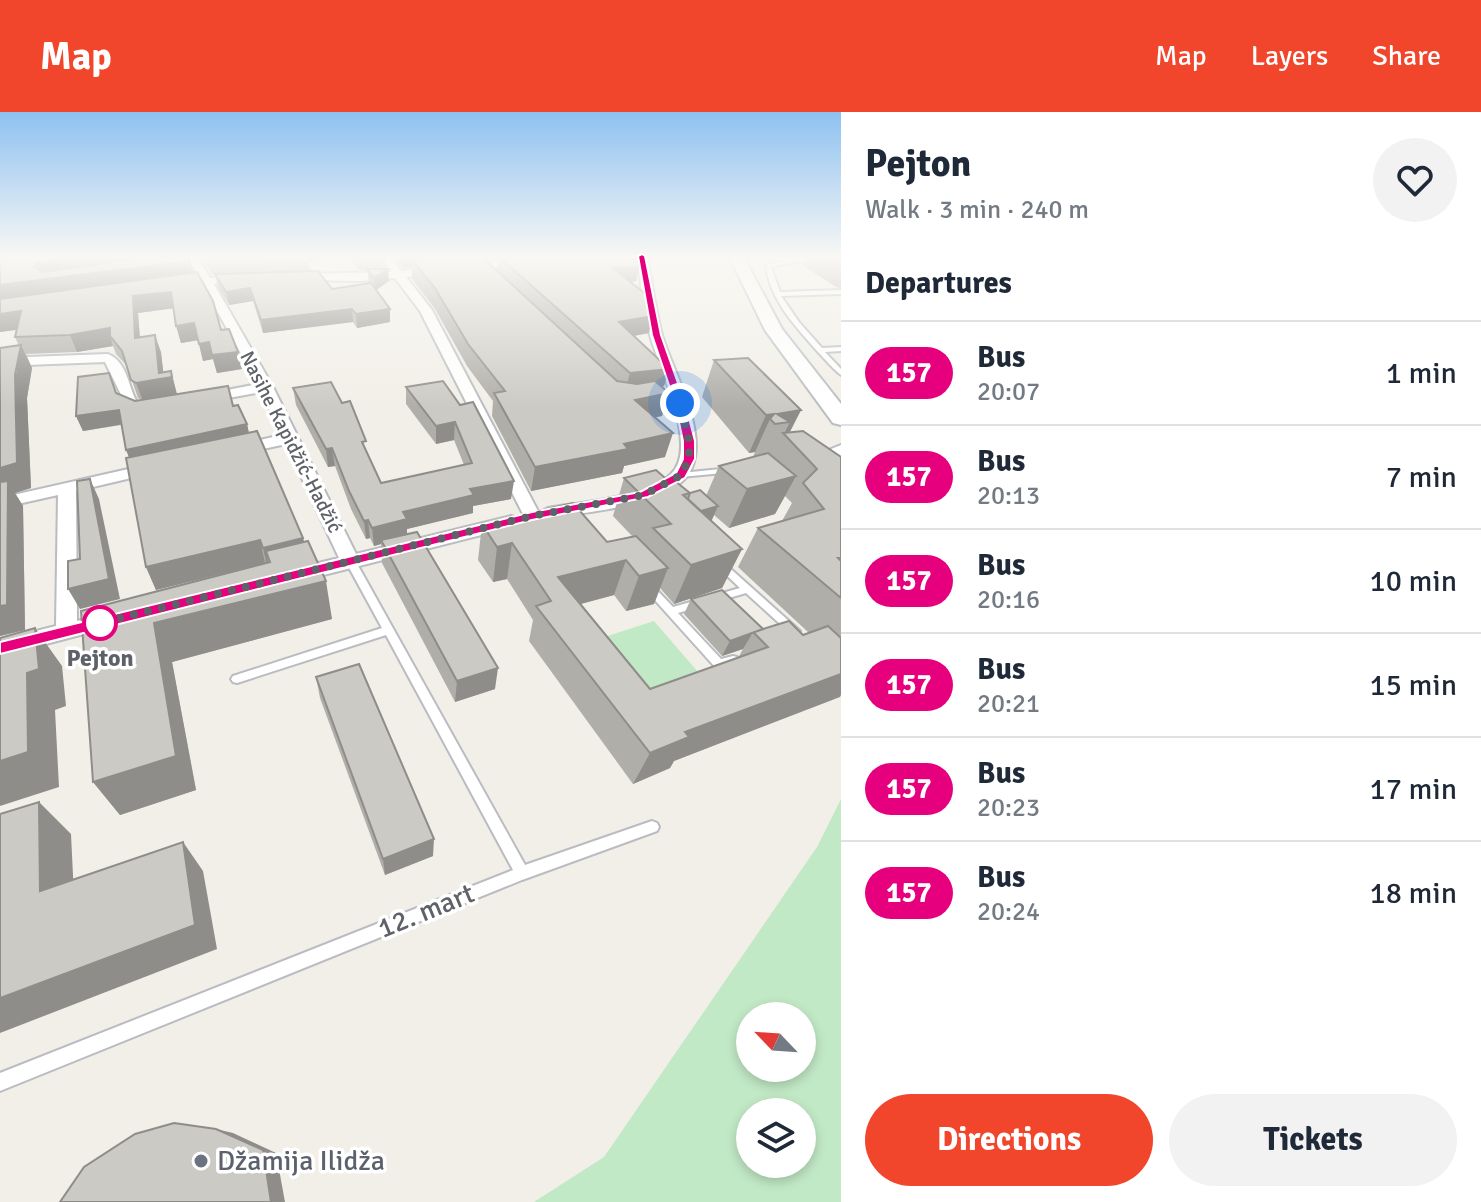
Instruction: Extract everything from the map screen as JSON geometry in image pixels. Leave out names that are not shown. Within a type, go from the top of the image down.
[{"type":"main road","points":[[762,307],[774,330],[841,418]]},
{"type":"main road","points":[[839,452],[828,464],[841,479]]},
{"type":"street","name":"Nasihe Kapidžić-Hadžić","points":[[221,307],[266,387],[351,562]]},
{"type":"street","points":[[421,307],[441,336],[532,516]]},
{"type":"street","points":[[276,580],[532,516],[580,514],[649,500],[681,475],[689,459],[689,441],[668,393],[651,307]]},
{"type":"street","points":[[0,362],[108,358],[119,370],[128,402],[134,408],[171,405],[266,387]]},
{"type":"street","points":[[217,454],[291,438]]},
{"type":"street","points":[[0,503],[172,464]]},
{"type":"street","points":[[67,488],[67,631]]},
{"type":"street","points":[[0,648],[125,617]]},
{"type":"lane","points":[[787,307],[841,373]]},
{"type":"lane","points":[[821,350],[841,349]]},
{"type":"lane","points":[[681,475],[741,469]]},
{"type":"lane","points":[[713,558],[802,637],[788,642]]},
{"type":"lane","points":[[351,562],[522,873]]},
{"type":"lane","points":[[638,577],[719,664],[746,655]]},
{"type":"lane","points":[[670,612],[748,589]]},
{"type":"lane","points":[[237,679],[388,630]]},
{"type":"lane","name":"12. mart","points":[[0,1082],[522,873],[652,827]]},
{"type":"green space","points":[[654,621],[698,672],[629,696],[589,642]]},
{"type":"green space","points":[[841,799],[841,1202],[534,1202],[604,1157],[817,847]]},
{"type":"building","points":[[0,307],[134,307],[135,338],[155,335],[159,373],[171,371],[172,377],[136,383],[131,380],[122,351],[110,336],[110,328],[70,335],[15,337],[21,311],[0,314]]},
{"type":"building","points":[[173,307],[215,307],[221,330],[229,329],[238,352],[212,355],[209,342],[199,344],[194,323],[176,326]]},
{"type":"building","points":[[256,307],[390,309],[356,314],[352,309],[261,320]]},
{"type":"building","points":[[446,307],[536,307],[617,381],[637,384],[655,381],[669,393],[635,400],[673,433],[624,444],[628,449],[535,467],[494,393],[505,391],[468,344]]},
{"type":"building","points":[[555,307],[651,307],[653,316],[619,322],[669,369],[630,373]]},
{"type":"building","points":[[21,345],[15,375],[17,463],[0,468],[0,348]]},
{"type":"building","points":[[748,358],[801,410],[777,414],[790,422],[775,424],[770,419],[774,414],[766,415],[714,360]]},
{"type":"building","points":[[109,373],[116,393],[135,401],[228,386],[233,406],[238,405],[247,424],[126,450],[119,410],[76,416],[78,377]]},
{"type":"building","points":[[443,381],[460,405],[473,402],[514,481],[470,489],[474,495],[403,512],[407,519],[372,528],[368,520],[364,521],[349,491],[332,448],[326,449],[293,388],[331,382],[342,403],[350,401],[366,441],[362,442],[381,483],[472,463],[455,422],[436,426],[406,387]]},
{"type":"building","points":[[257,431],[303,538],[263,548],[260,540],[146,567],[126,458]]},
{"type":"building","points":[[803,431],[841,457],[841,558],[838,558],[841,561],[841,598],[758,528],[824,509],[803,483],[817,469],[783,433]]},
{"type":"building","points":[[768,453],[796,476],[747,489],[719,466]]},
{"type":"building","points":[[656,470],[690,493],[683,495],[742,549],[691,565],[653,528],[671,524],[624,478]]},
{"type":"building","points":[[90,479],[109,579],[68,589],[68,561],[80,559],[77,481]]},
{"type":"building","points":[[8,481],[7,605],[0,606],[0,482]]},
{"type":"building","points":[[700,490],[718,506],[701,511],[688,499],[690,493]]},
{"type":"building","points":[[573,503],[607,542],[636,536],[668,568],[639,576],[626,560],[558,577],[650,689],[768,647],[753,632],[789,621],[803,635],[828,626],[841,638],[841,674],[685,732],[689,737],[650,753],[536,606],[551,601],[512,543],[497,547],[482,524]]},
{"type":"building","points":[[417,532],[498,668],[457,681],[381,540]]},
{"type":"building","points":[[308,541],[326,581],[154,623],[176,756],[93,782],[81,611],[270,562],[266,551]]},
{"type":"building","points":[[722,590],[763,629],[730,641],[691,599]]},
{"type":"building","points":[[35,628],[39,669],[27,673],[28,752],[0,761],[0,638]]},
{"type":"building","points":[[359,664],[434,839],[383,859],[316,677]]},
{"type":"building","points":[[39,802],[40,891],[183,842],[195,925],[0,998],[0,814]]},
{"type":"building","name":"Džamija Ilidža","points":[[174,1123],[216,1129],[263,1150],[271,1202],[60,1202],[84,1167],[135,1134]]},
{"type":"bus line","name":"157","points":[[0,648],[532,516],[644,495],[681,475],[689,459],[689,441],[680,403],[656,335],[651,307]]},
{"type":"place","name":"Pejton","points":[[100,623]]},
{"type":"place","name":"Džamija Ilidža","points":[[201,1161]]},
{"type":"route","points":[[100,623],[96,624],[532,516],[644,495],[681,475],[689,459],[689,441],[680,403]]}]
